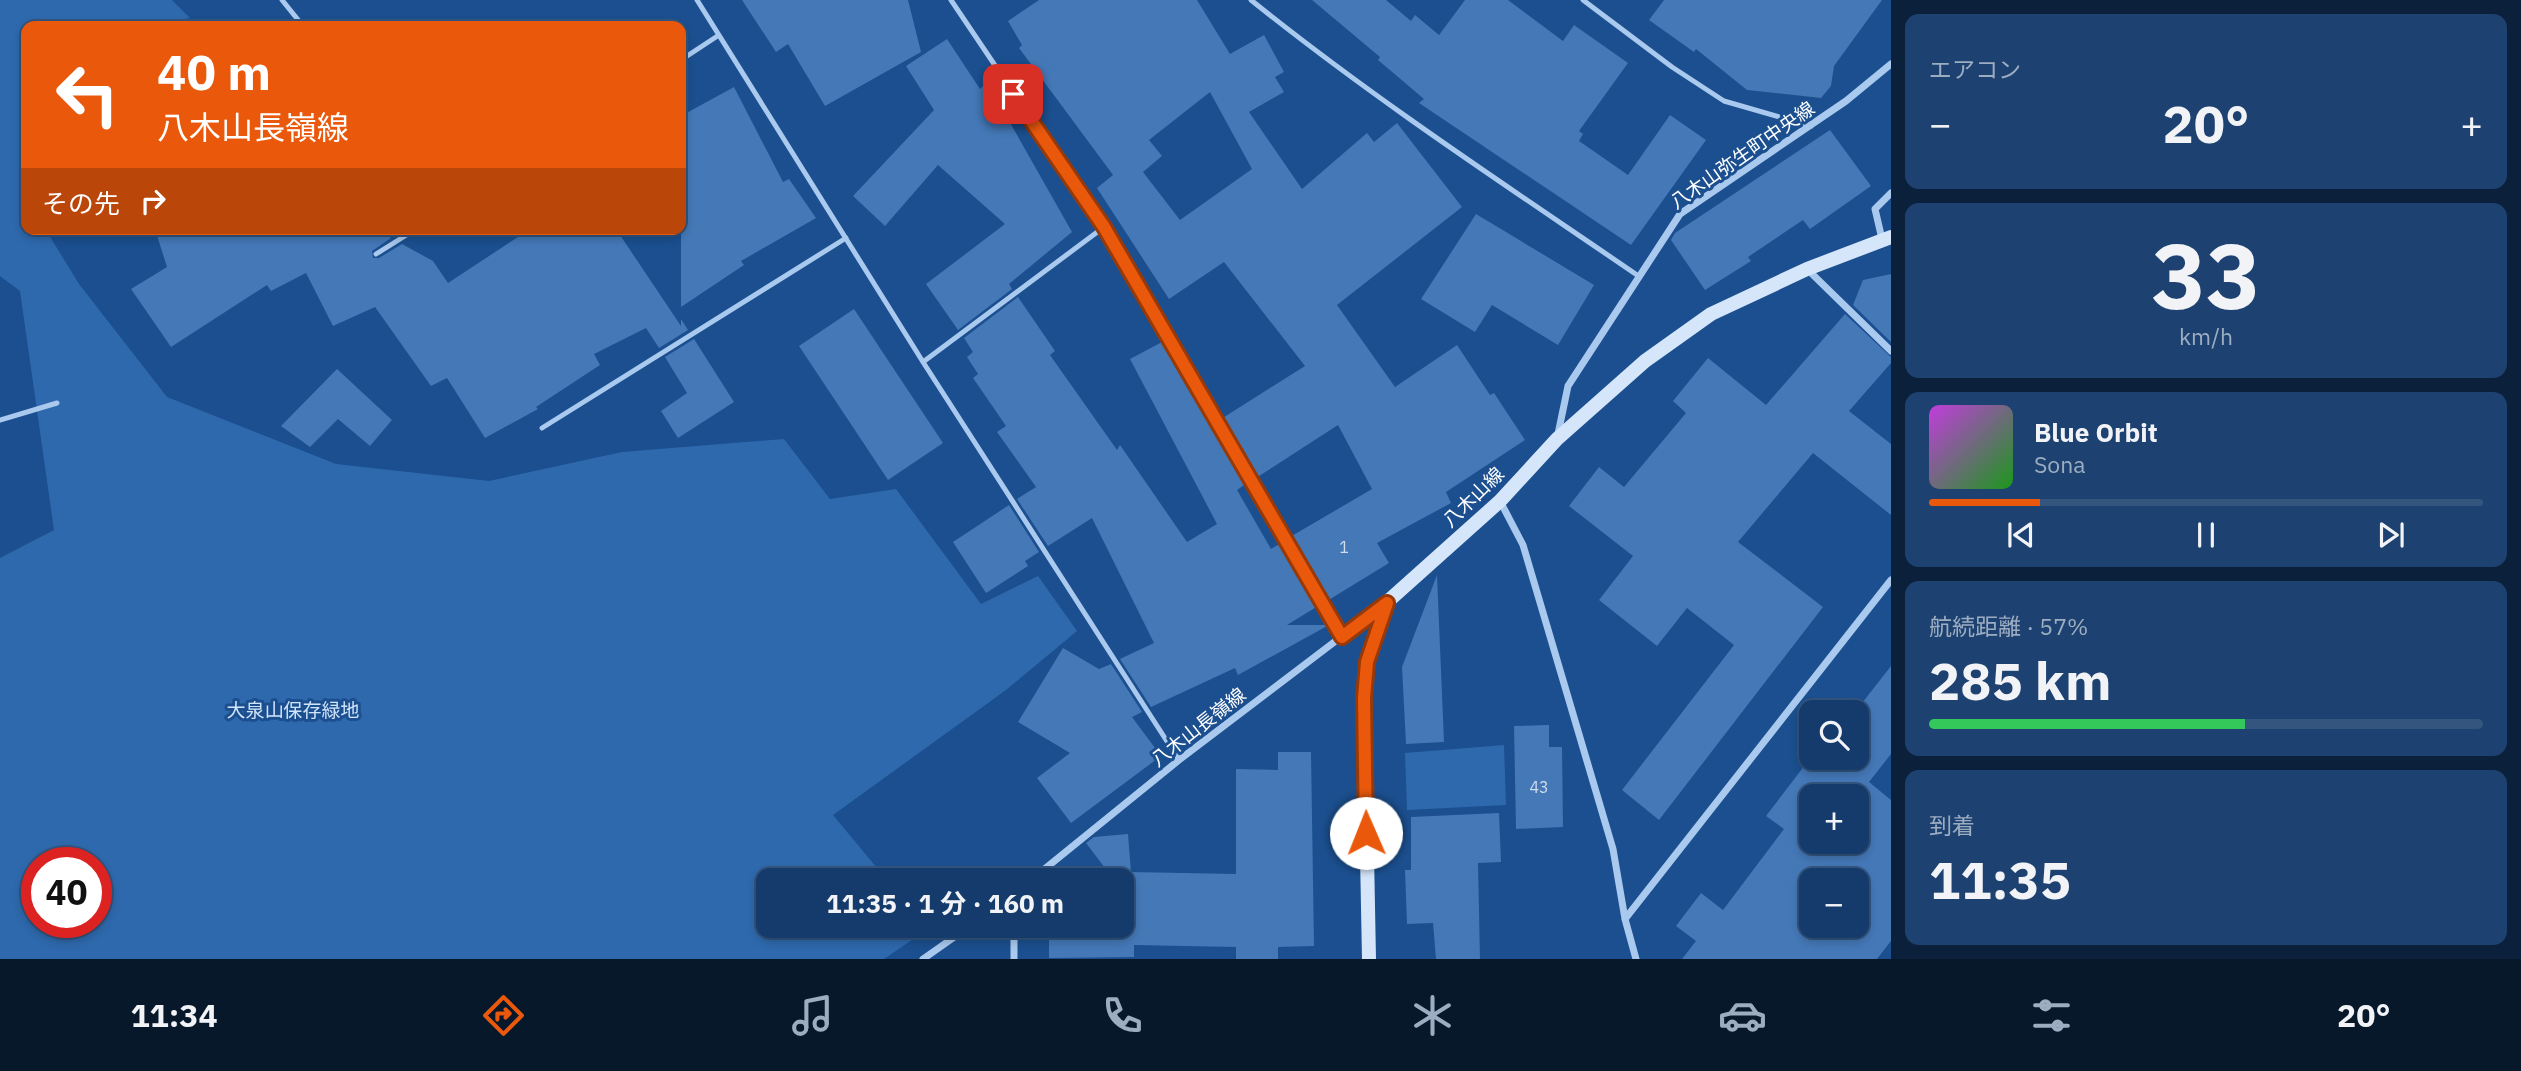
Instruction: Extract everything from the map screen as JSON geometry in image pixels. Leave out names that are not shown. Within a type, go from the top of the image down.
[{"type":"street","name":"八木山弥生町中央線","points":[[1557,439],[1568,386],[1637,275],[1680,214],[1811,126],[1891,64]]},
{"type":"street","points":[[1886,238],[1875,208],[1891,193]]},
{"type":"street","name":"八木山線","points":[[1369,959],[1364,698],[1367,662],[1387,603],[1500,501],[1557,439],[1645,361],[1711,314],[1807,269],[1886,238]]},
{"type":"street","points":[[1807,269],[1891,351]]},
{"type":"street","points":[[1500,501],[1523,545],[1614,849],[1625,919],[1636,959]]},
{"type":"street","points":[[1625,919],[1891,580]]},
{"type":"street","name":"八木山長嶺線","points":[[1046,868],[1179,760],[1387,603]]},
{"type":"street","points":[[923,959],[953,938]]},
{"type":"street","points":[[1014,938],[1014,959]]},
{"type":"lane","points":[[282,0],[299,21]]},
{"type":"lane","points":[[697,0],[923,362],[1179,760]]},
{"type":"lane","points":[[950,0],[1104,227],[1342,637]]},
{"type":"lane","points":[[1251,0],[1295,35],[1473,162],[1637,275]]},
{"type":"lane","points":[[1583,0],[1672,67],[1724,101],[1811,126]]},
{"type":"lane","points":[[686,57],[719,35]]},
{"type":"lane","points":[[923,362],[1104,227]]},
{"type":"lane","points":[[376,254],[406,235]]},
{"type":"lane","points":[[542,428],[846,238]]},
{"type":"lane","points":[[0,420],[57,403]]},
{"type":"green space","name":"大泉山保存緑地","points":[[0,0],[172,0],[190,18],[174,21],[21,21],[21,235],[49,235],[79,284],[167,397],[336,464],[489,481],[622,452],[784,439],[830,499],[896,489],[981,604],[1038,576],[1077,631],[1006,690],[833,815],[877,868],[756,868],[756,938],[915,938],[884,959],[0,959],[0,558],[54,530],[20,291],[0,276]]},
{"type":"green space","points":[[1504,745],[1506,805],[1407,810],[1405,753]]},
{"type":"building","points":[[742,0],[908,0],[921,52],[825,106],[788,44],[776,52]]},
{"type":"building","points":[[1039,0],[1197,0],[1230,54],[1264,35],[1284,72],[1275,77],[1284,92],[1249,112],[1302,189],[1367,133],[1374,142],[1397,123],[1462,207],[1337,305],[1395,387],[1457,345],[1490,395],[1494,393],[1525,440],[1446,492],[1451,503],[1377,543],[1389,563],[1327,601],[1290,537],[1372,489],[1338,425],[1256,478],[1221,419],[1305,366],[1224,262],[1169,299],[1097,188],[1113,175],[1019,48],[1022,45],[1008,21]],"holes":[[[1210,92],[1252,169],[1180,220],[1143,172],[1162,156],[1149,140]]]},
{"type":"building","points":[[1312,0],[1386,0],[1411,21],[1415,15],[1439,35],[1465,0],[1508,0],[1563,41],[1574,25],[1628,63],[1579,131],[1583,134],[1579,141],[1628,175],[1670,115],[1706,140],[1631,245],[1419,103],[1424,99],[1378,60],[1380,57]]},
{"type":"building","points":[[1664,0],[1882,0],[1834,66],[1831,86],[1821,98],[1747,90],[1696,49],[1694,52],[1649,20]]},
{"type":"building","points":[[947,39],[980,89],[987,82],[1072,232],[1009,284],[1012,289],[958,330],[926,284],[1005,224],[938,165],[885,226],[853,196],[934,110],[906,66]]},
{"type":"building","points":[[734,87],[783,182],[789,179],[816,218],[741,261],[744,265],[681,307],[681,235],[686,235],[686,113]]},
{"type":"building","points":[[1830,130],[1871,186],[1810,229],[1803,220],[1748,257],[1751,261],[1705,290],[1671,240],[1675,233]]},
{"type":"building","points":[[1476,214],[1594,285],[1558,345],[1492,305],[1475,332],[1421,299]]},
{"type":"building","points":[[157,235],[386,235],[391,238],[372,251],[373,258],[379,258],[402,244],[433,261],[448,283],[521,235],[620,235],[681,326],[681,319],[688,330],[659,348],[646,328],[594,354],[600,365],[536,407],[538,409],[485,438],[447,378],[431,386],[375,307],[333,326],[306,273],[271,291],[267,285],[171,347],[131,289],[167,267]]},
{"type":"building","points":[[1891,274],[1891,342],[1853,305],[1863,280]]},
{"type":"building","points":[[1018,297],[1055,351],[1050,355],[1117,450],[1120,445],[1187,542],[1217,524],[1130,359],[1164,341],[1210,427],[1213,425],[1247,483],[1237,490],[1271,549],[1281,543],[1318,606],[1287,625],[1329,625],[1238,675],[1235,668],[1151,707],[1120,659],[1154,643],[1092,518],[1048,546],[1017,499],[1036,487],[997,432],[1006,426],[973,378],[978,374],[967,357],[973,352],[964,338]]},
{"type":"building","points":[[854,309],[943,443],[888,480],[799,346]]},
{"type":"building","points":[[1845,314],[1891,357],[1891,363],[1849,411],[1891,444],[1891,515],[1813,453],[1738,542],[1823,607],[1659,820],[1622,790],[1734,645],[1687,608],[1657,646],[1599,600],[1633,556],[1569,506],[1599,467],[1624,487],[1686,413],[1673,401],[1708,358],[1766,405]]},
{"type":"building","points":[[694,339],[734,402],[678,438],[661,411],[687,393],[665,357]]},
{"type":"building","points":[[337,369],[392,420],[370,446],[338,419],[310,447],[281,426]]},
{"type":"building","points":[[1009,505],[1039,552],[1025,561],[1028,566],[986,593],[953,542]]},
{"type":"building","points":[[1437,575],[1444,742],[1406,744],[1402,667]]},
{"type":"building","points":[[1063,648],[1099,669],[1111,664],[1142,712],[1132,717],[1161,756],[1071,823],[1037,778],[1070,753],[1018,722]]},
{"type":"building","points":[[1891,666],[1891,754],[1869,782],[1891,800],[1891,941],[1877,959],[1682,959],[1696,941],[1676,926],[1701,893],[1723,910],[1784,829],[1766,816],[1801,770],[1869,770],[1869,700],[1864,700]]},
{"type":"building","points":[[1549,725],[1549,747],[1562,747],[1563,827],[1516,829],[1514,726]]},
{"type":"building","points":[[1278,752],[1311,752],[1314,946],[1278,947],[1278,959],[1236,959],[1236,947],[1134,945],[1134,957],[1049,958],[1049,938],[1134,938],[1134,872],[1236,874],[1236,769],[1278,770]]},
{"type":"building","points":[[1499,813],[1501,862],[1478,863],[1480,959],[1436,959],[1433,923],[1407,924],[1405,870],[1411,870],[1411,817]]},
{"type":"building","points":[[1128,834],[1131,868],[1105,868],[1086,843],[1094,837]]},
{"type":"route","points":[[1013,94],[1104,227],[1342,637],[1387,603],[1367,662],[1364,698],[1366,833]]}]
